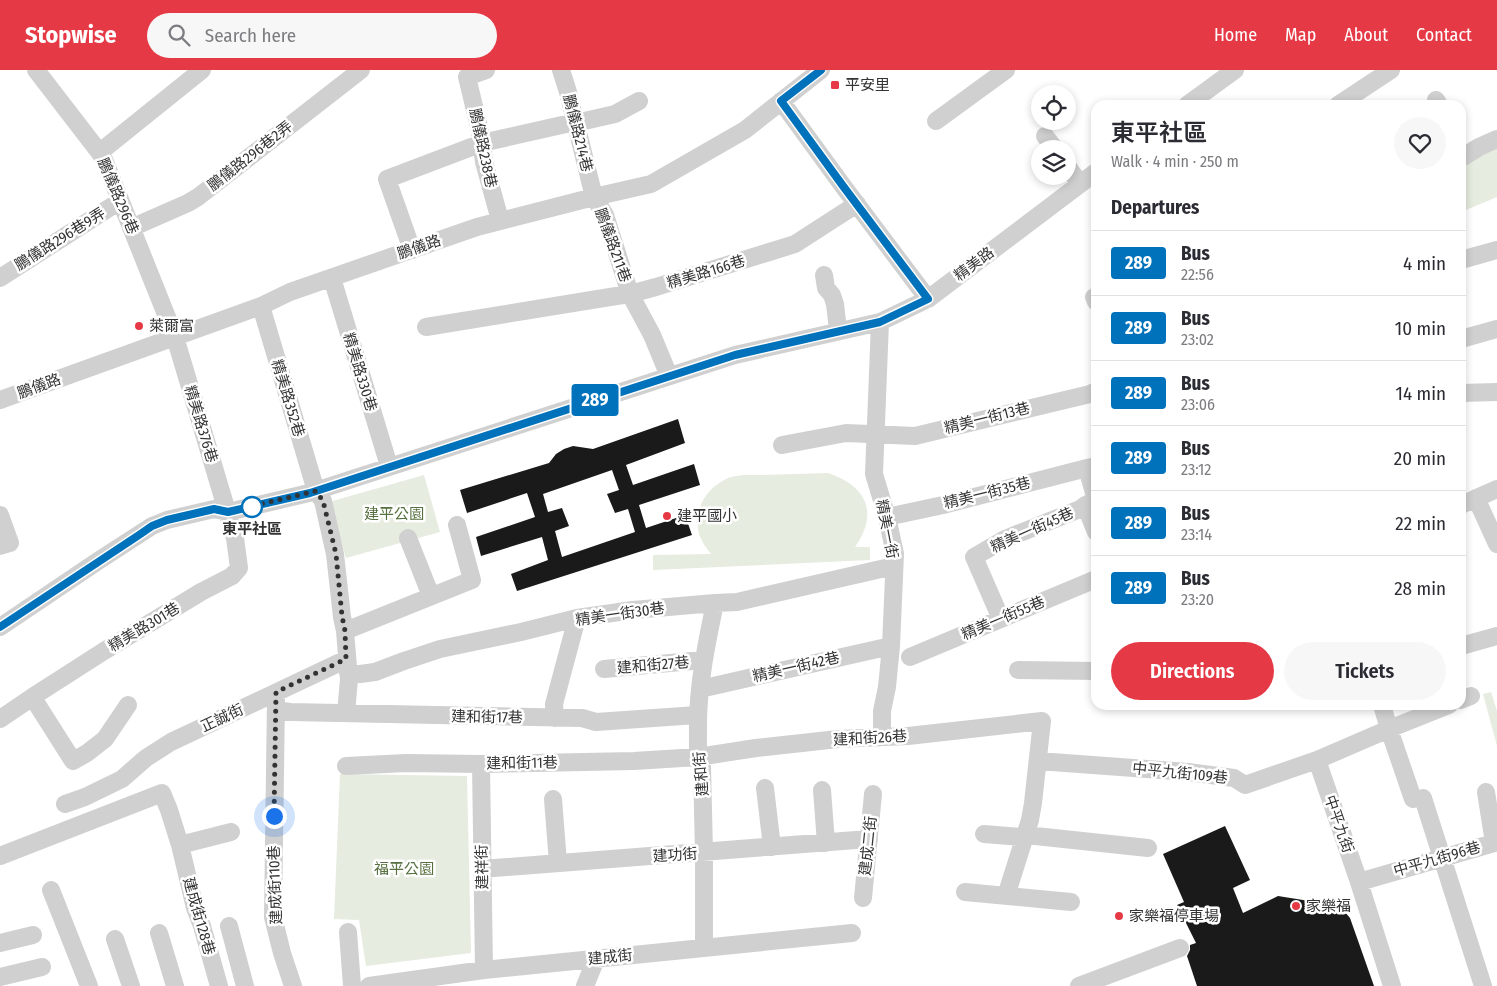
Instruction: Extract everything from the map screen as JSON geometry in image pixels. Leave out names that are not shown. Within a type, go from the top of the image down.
[{"type":"street","name":"鵬儀路296巷","points":[[36,70],[103,157],[175,337]]},
{"type":"street","points":[[100,152],[202,70]]},
{"type":"street","name":"鵬儀路296巷2弄","points":[[131,228],[198,197],[361,70]]},
{"type":"street","name":"鵬儀路238巷","points":[[486,70],[467,77],[482,143],[484,162],[500,220]]},
{"type":"street","name":"鵬儀路214巷","points":[[560,70],[568,92],[594,197]]},
{"type":"street","name":"鵬儀路","points":[[0,400],[261,306],[290,292],[500,220],[651,184],[745,130],[821,70]]},
{"type":"street","points":[[1194,100],[1235,70]]},
{"type":"street","points":[[1346,100],[1391,70]]},
{"type":"street","points":[[936,121],[998,72]]},
{"type":"street","points":[[412,250],[387,179],[482,143],[615,114],[640,101]]},
{"type":"street","points":[[781,101],[928,299]]},
{"type":"street","points":[[1466,154],[1497,139]]},
{"type":"street","name":"精美路","points":[[0,627],[152,526],[167,520],[214,509],[228,512],[316,491],[735,355],[838,330],[880,322],[928,299],[1091,176]]},
{"type":"street","points":[[1076,178],[1080,184]]},
{"type":"street","name":"鵬儀路211巷","points":[[594,197],[605,215],[630,294],[652,335],[669,376]]},
{"type":"street","name":"鵬儀路296巷9弄","points":[[0,278],[120,201]]},
{"type":"street","name":"精美路166巷","points":[[426,327],[630,294],[795,244],[857,204]]},
{"type":"street","points":[[1466,259],[1497,250]]},
{"type":"street","points":[[824,275],[826,288],[832,295],[835,304],[838,330]]},
{"type":"street","name":"精美路330巷","points":[[332,278],[389,466]]},
{"type":"street","name":"精美路352巷","points":[[261,306],[316,491],[323,501],[336,554],[345,631],[347,666],[346,713]]},
{"type":"street","name":"精美一街","points":[[880,322],[874,474],[887,517],[895,554],[891,646],[887,687],[882,711],[882,737]]},
{"type":"street","points":[[1466,338],[1497,329]]},
{"type":"street","name":"精美路376巷","points":[[175,337],[228,512]]},
{"type":"street","points":[[1466,393],[1497,392]]},
{"type":"street","name":"精美一街13巷","points":[[782,445],[846,433],[915,436],[1091,393]]},
{"type":"street","name":"精美一街35巷","points":[[887,517],[943,505],[1091,467]]},
{"type":"street","points":[[1497,489],[1469,501],[1497,544]]},
{"type":"street","name":"精美一街45巷","points":[[1001,619],[974,557],[1005,539],[1091,501]]},
{"type":"street","name":"精美路301巷","points":[[0,719],[158,618],[232,576],[240,568],[228,512]]},
{"type":"street","points":[[0,515],[10,544],[0,546]]},
{"type":"street","points":[[345,631],[472,580],[457,525]]},
{"type":"street","points":[[408,538],[431,596]]},
{"type":"street","name":"精美一街30巷","points":[[347,666],[360,674],[375,672],[440,649],[577,618],[633,610],[738,602],[894,566]]},
{"type":"street","name":"精美一街55巷","points":[[910,657],[1091,581]]},
{"type":"street","name":"建和街","points":[[704,947],[702,767],[698,756],[697,715],[703,660],[715,603]]},
{"type":"street","points":[[555,718],[554,704],[577,618]]},
{"type":"street","points":[[1466,645],[1497,636]]},
{"type":"street","name":"精美一街42巷","points":[[700,689],[891,646]]},
{"type":"street","name":"建和街27巷","points":[[604,669],[703,660]]},
{"type":"street","name":"正誠街","points":[[65,804],[122,779],[146,758],[171,742],[276,692],[347,666]]},
{"type":"street","points":[[1018,670],[1091,671]]},
{"type":"street","name":"建成街110巷","points":[[276,692],[273,917],[293,986]]},
{"type":"street","points":[[33,698],[73,761],[105,739],[128,705]]},
{"type":"street","name":"建和街17巷","points":[[276,710],[290,712],[582,718],[596,722],[697,715]]},
{"type":"street","points":[[1383,710],[1389,729],[1443,858],[1483,986]]},
{"type":"street","points":[[1317,760],[1436,710]]},
{"type":"street","name":"建和街26巷","points":[[698,756],[765,747],[908,736],[1042,721],[1038,761]]},
{"type":"street","name":"建和街11巷","points":[[346,766],[406,763],[481,764],[634,760],[698,756]]},
{"type":"street","name":"中平九街109巷","points":[[1038,761],[1188,772],[1234,778],[1245,785],[1317,760]]},
{"type":"street","name":"中平九街","points":[[1317,760],[1392,986]]},
{"type":"street","points":[[1006,896],[1026,835],[1033,803],[1038,761]]},
{"type":"street","name":"建祥街","points":[[481,764],[484,970]]},
{"type":"street","points":[[0,856],[114,812],[105,787]]},
{"type":"street","points":[[765,788],[772,847]]},
{"type":"street","points":[[822,790],[826,843]]},
{"type":"street","name":"中平九街96巷","points":[[1359,882],[1494,843],[1486,792]]},
{"type":"street","name":"建成街128巷","points":[[114,812],[162,793],[180,845],[195,908],[219,986]]},
{"type":"street","name":"建成二街","points":[[863,898],[874,794]]},
{"type":"street","points":[[553,799],[558,863]]},
{"type":"street","points":[[180,845],[231,832]]},
{"type":"street","points":[[984,834],[1020,837],[1026,835],[1148,848]]},
{"type":"street","name":"建功街","points":[[482,869],[868,839]]},
{"type":"street","points":[[51,890],[89,986]]},
{"type":"street","points":[[964,892],[1071,902]]},
{"type":"street","points":[[229,926],[245,986]]},
{"type":"street","points":[[348,932],[352,986]]},
{"type":"street","points":[[159,933],[175,986]]},
{"type":"street","name":"建成街","points":[[369,986],[484,970],[852,933]]},
{"type":"street","points":[[0,943],[33,935]]},
{"type":"street","points":[[115,939],[131,986]]},
{"type":"street","points":[[1079,986],[1180,948]]},
{"type":"street","points":[[585,986],[596,959]]},
{"type":"street","points":[[0,977],[42,967]]},
{"type":"green space","points":[[1497,147],[1497,197],[1466,210],[1466,160]]},
{"type":"green space","points":[[828,473],[852,485],[865,502],[867,512],[866,523],[855,547],[870,547],[870,560],[653,570],[653,555],[711,554],[700,538],[698,522],[702,503],[707,494],[723,480],[741,475]]},
{"type":"green space","name":"建平公園","points":[[424,475],[440,532],[346,558],[329,502]]},
{"type":"green space","points":[[1491,692],[1497,711],[1497,746],[1483,694]]},
{"type":"green space","name":"福平公園","points":[[340,774],[467,776],[471,953],[366,966],[359,920],[334,919]]},
{"type":"building","points":[[678,419],[685,443],[626,465],[633,485],[694,464],[700,485],[639,505],[646,528],[685,515],[692,535],[517,591],[511,574],[548,560],[542,537],[481,556],[476,537],[535,517],[527,493],[467,513],[460,490],[549,463],[556,454],[573,446],[593,449]],"holes":[[[612,470],[619,490],[607,494],[615,513],[628,509],[635,532],[562,557],[555,531],[569,526],[562,508],[548,512],[543,494]]]},
{"type":"building","name":"家樂福","points":[[1225,826],[1250,880],[1233,888],[1243,913],[1278,896],[1328,904],[1338,908],[1350,918],[1374,986],[1197,986],[1187,956],[1190,945],[1196,943],[1177,905],[1184,902],[1163,854]]},
{"type":"bus line","name":"289","points":[[0,627],[152,526],[167,520],[214,509],[228,512],[310,493],[735,355],[880,322],[928,299],[781,101],[821,70]]},
{"type":"place","name":"平安里","points":[[835,85]]},
{"type":"place","name":"萊爾富","points":[[139,326]]},
{"type":"place","name":"東平社區","points":[[252,507]]},
{"type":"place","name":"建平國小","points":[[667,516]]},
{"type":"place","name":"家樂福","points":[[1296,906]]},
{"type":"place","name":"家樂福停車場","points":[[1119,916]]},
{"type":"route","points":[[252,507],[244,508],[316,491],[323,501],[336,554],[345,631],[346,659],[276,692],[274,816]]}]
